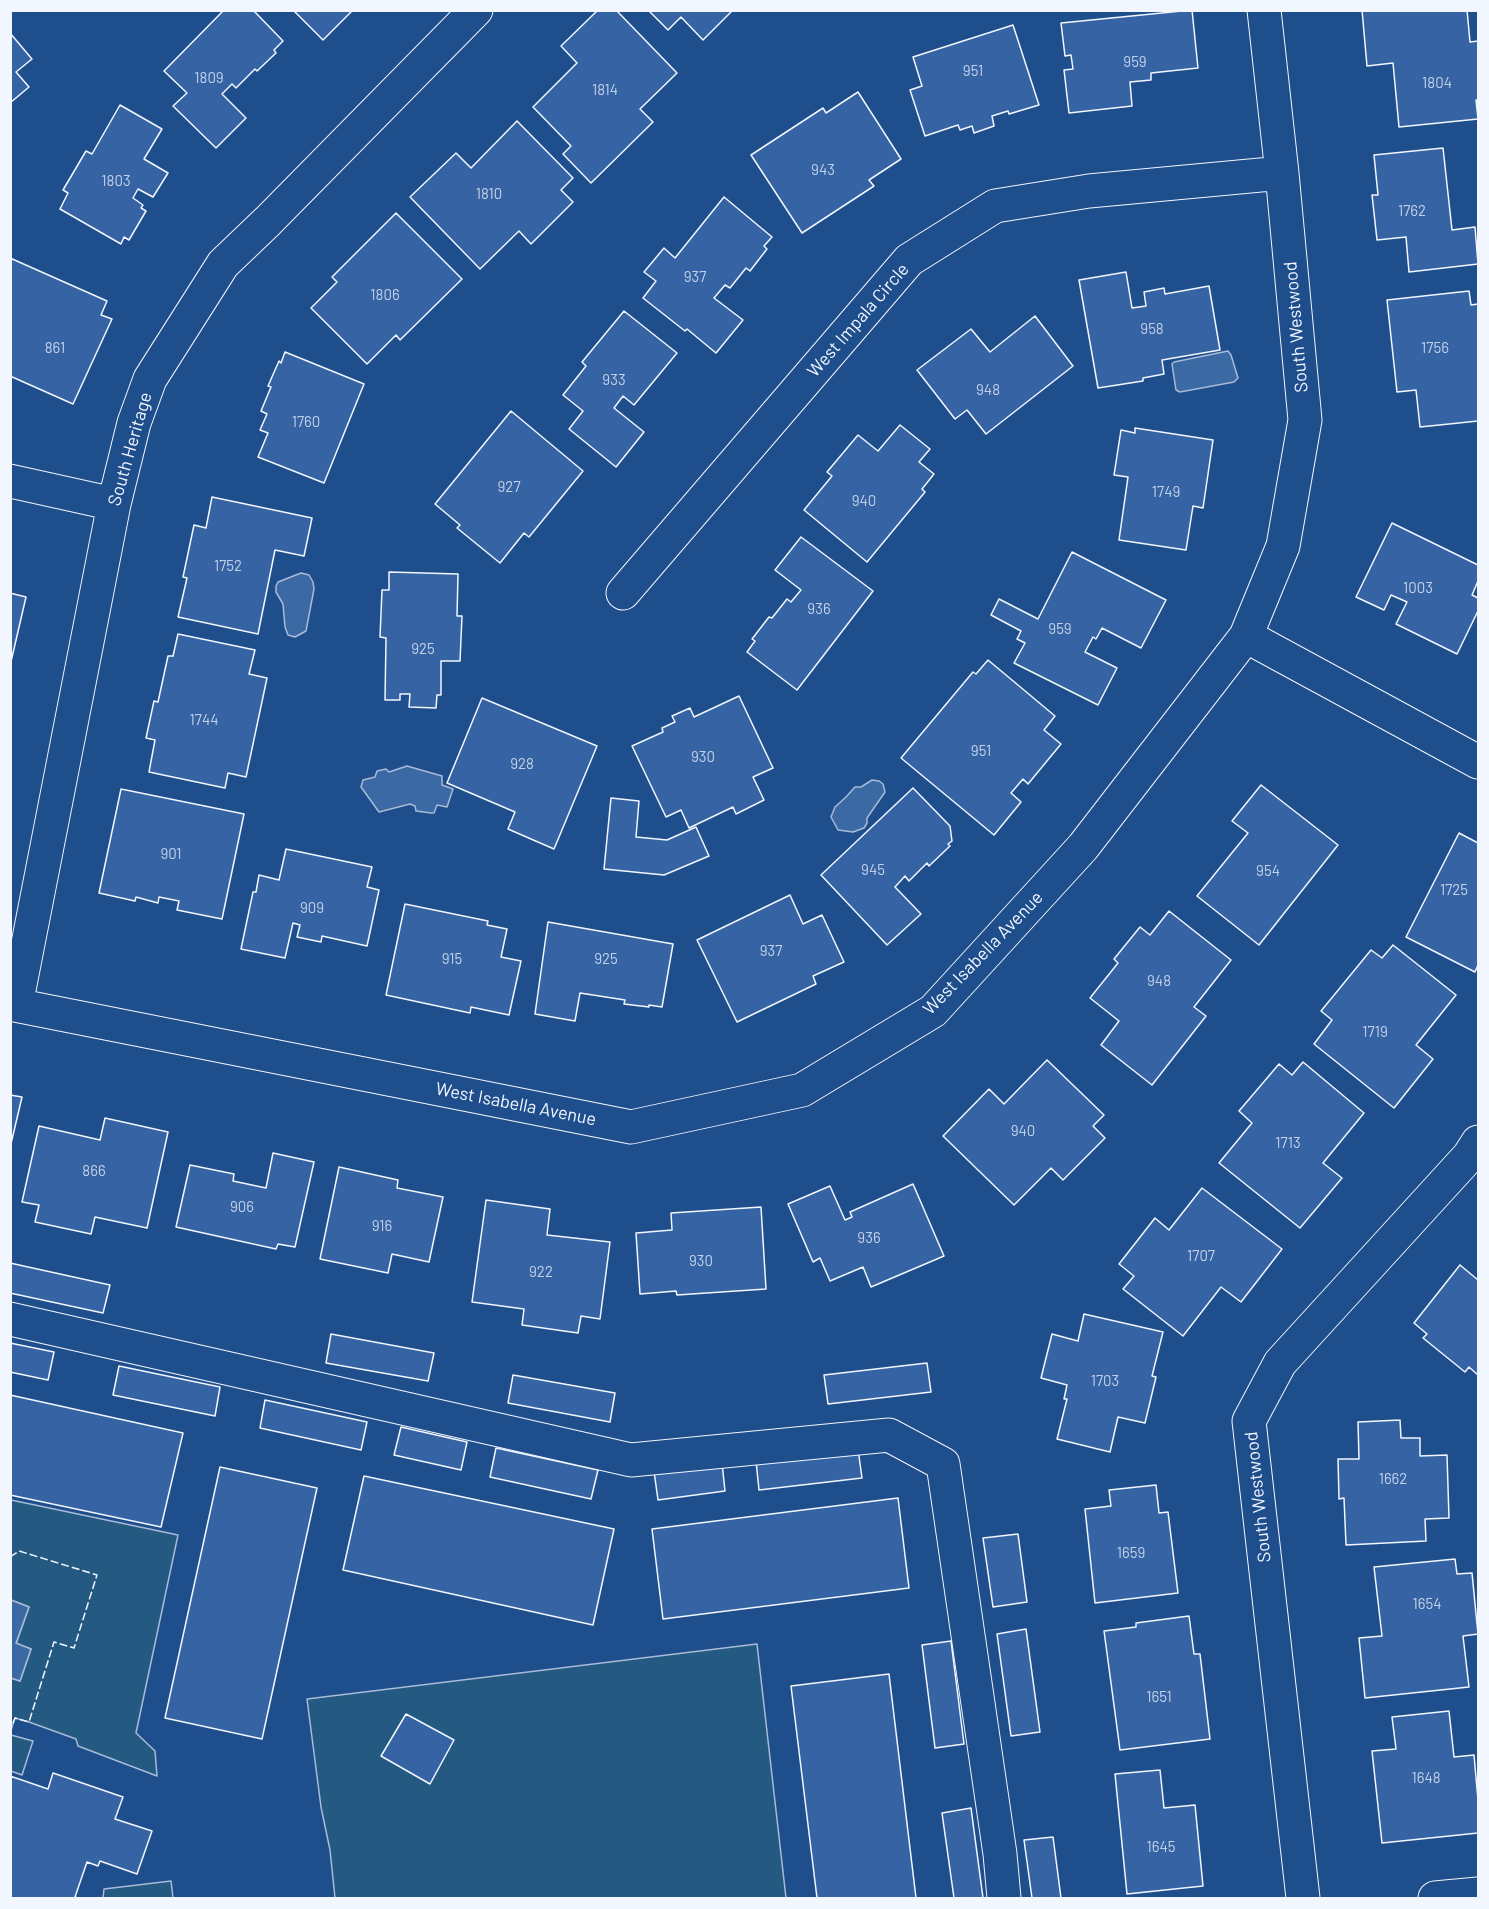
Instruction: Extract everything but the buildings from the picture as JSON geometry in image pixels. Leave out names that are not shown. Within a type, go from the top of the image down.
[{"type":"street","name":"South Heritage","points":[[13,1004],[114,504],[134,423],[150,379],[223,264],[476,10]]},
{"type":"street","name":"South Westwood","points":[[1246,636],[1283,546],[1305,420],[1264,10]]},
{"type":"street","name":"West Impala Circle","points":[[623,593],[909,260],[995,206],[1089,191],[1282,173]]},
{"type":"street","points":[[10,481],[114,504]]},
{"type":"street","points":[[1246,636],[1479,762]]},
{"type":"street","name":"West Isabella Avenue","points":[[13,1004],[631,1127],[802,1090],[933,1011],[1083,848],[1246,636]]},
{"type":"street","name":"South Westwood","points":[[1303,1899],[1249,1420],[1280,1363],[1475,1154]]},
{"type":"street","points":[[10,1319],[631,1460],[889,1435],[943,1464],[1000,1854],[1004,1899]]},
{"type":"street","points":[[1435,1899],[1479,1893]]},
{"type":"shaded area","points":[[1228,351],[1238,378],[1234,382],[1180,392],[1176,390],[1172,364],[1174,362]]},
{"type":"shaded area","points":[[301,573],[309,575],[314,589],[306,631],[295,637],[288,635],[285,627],[283,604],[276,592],[276,586],[278,582]]},
{"type":"shaded area","points":[[407,766],[442,776],[442,785],[453,789],[447,807],[437,805],[434,813],[431,813],[416,811],[415,806],[410,804],[379,812],[361,787],[363,780],[375,777],[377,771],[386,769],[389,772]]},
{"type":"shaded area","points":[[872,780],[883,784],[885,792],[867,818],[864,828],[853,832],[838,830],[831,817],[835,807],[855,787],[861,787]]},
{"type":"shaded area","points":[[11,1500],[178,1535],[136,1733],[155,1751],[157,1776],[78,1746],[76,1739],[29,1722],[15,1718],[11,1730],[11,1678],[20,1681],[31,1649],[16,1644],[29,1607],[11,1600]]},
{"type":"shaded area","points":[[11,1600],[29,1607],[16,1643],[31,1649],[20,1681],[11,1678]]},
{"type":"shaded area","points":[[757,1644],[786,1898],[335,1898],[307,1699]]},
{"type":"shaded area","points":[[11,1735],[33,1741],[22,1775],[11,1771]]},
{"type":"shaded area","points":[[171,1881],[173,1898],[103,1898],[104,1889]]},
{"type":"fence","points":[[10,1557],[19,1551],[97,1575],[74,1648],[54,1642],[29,1722],[15,1718],[10,1730]]}]
